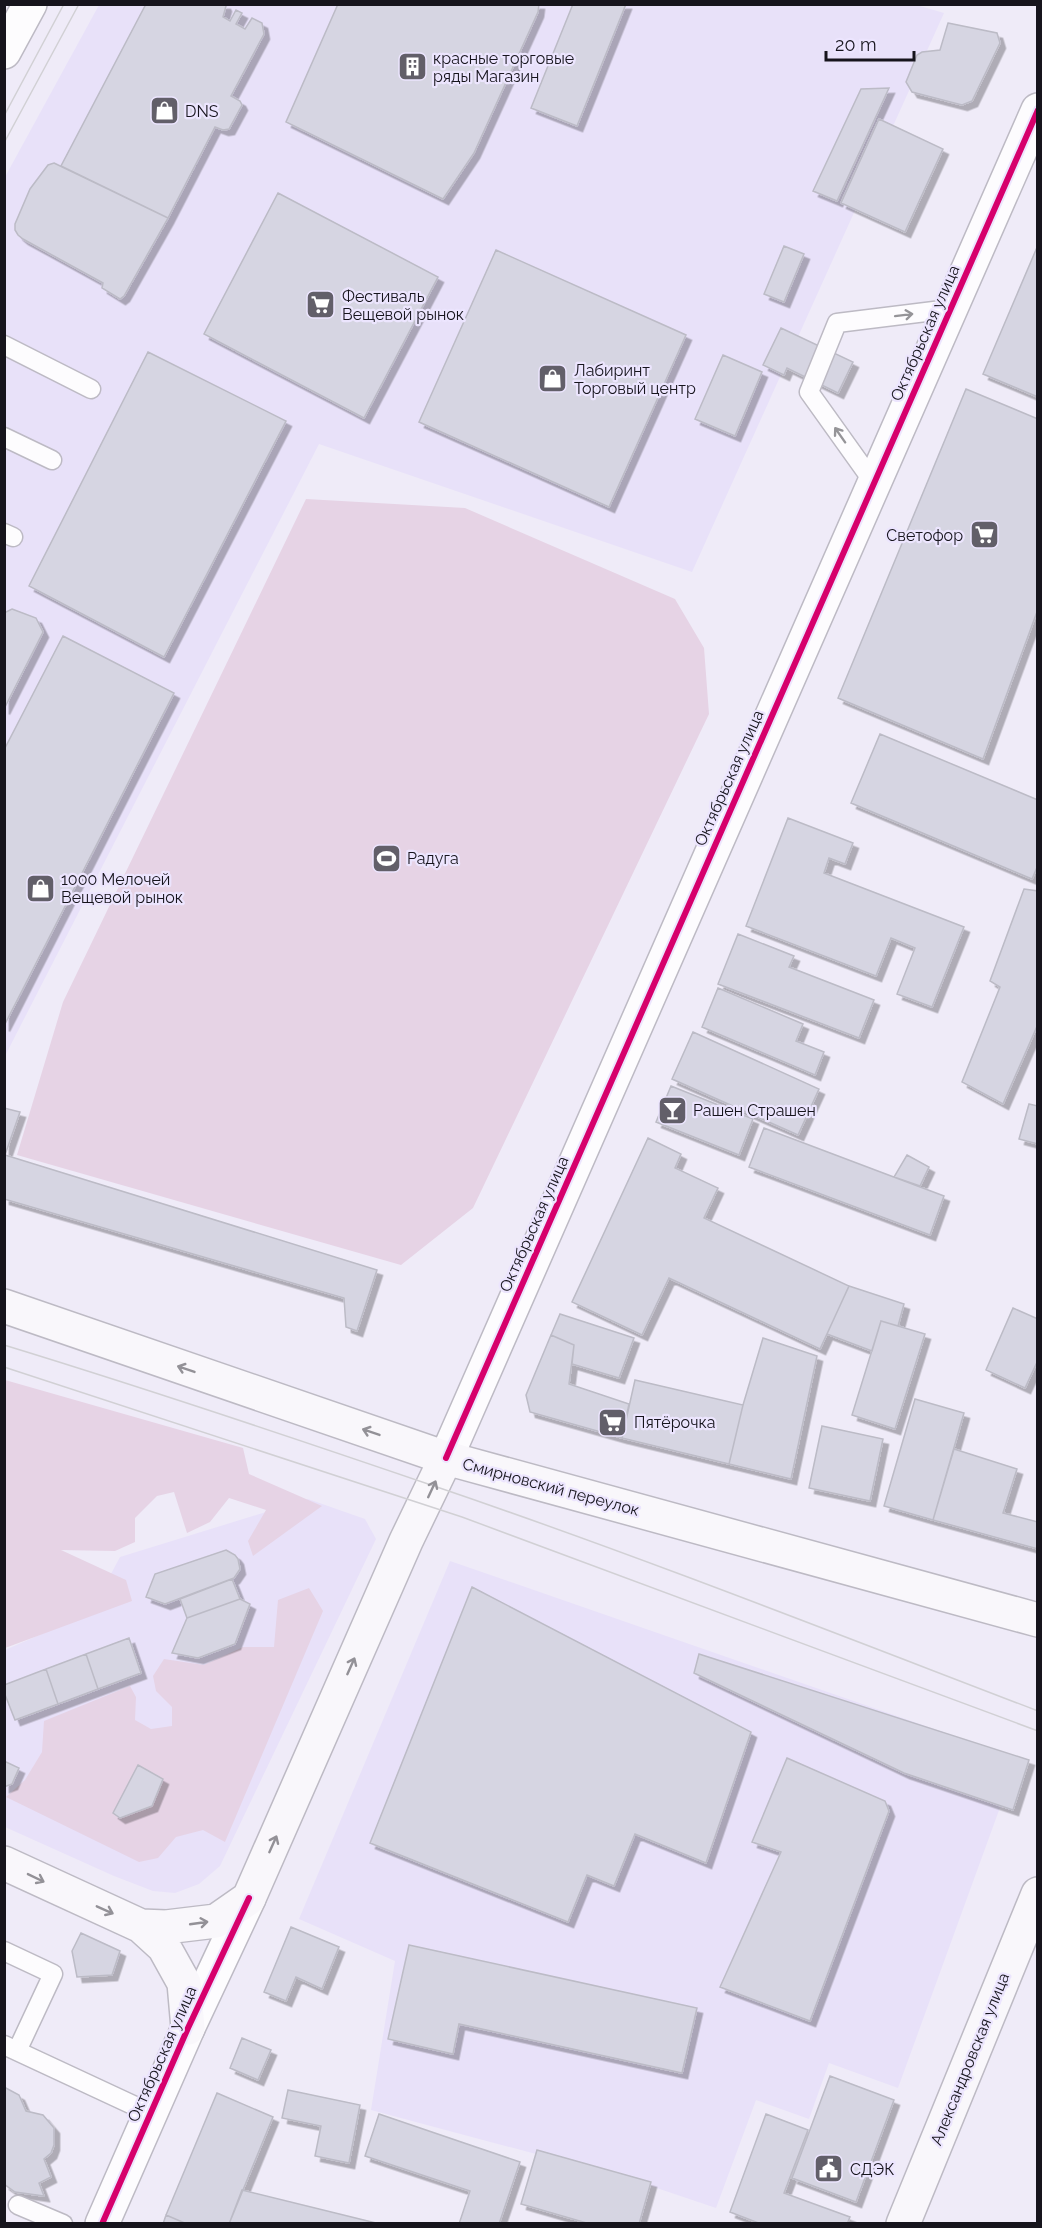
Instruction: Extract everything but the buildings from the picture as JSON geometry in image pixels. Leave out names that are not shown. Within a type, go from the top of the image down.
[{"type":"main road","name":"Смирновский переулок","points":[[4,1306],[446,1458],[1038,1620]]},
{"type":"main road","name":"Октябрьская улица","points":[[249,1898],[406,1541],[446,1458]]},
{"type":"main road","points":[[4,1863],[141,1926],[164,1947],[184,1983],[188,2028]]},
{"type":"main road","name":"Александровская улица","points":[[903,2223],[1038,1894]]},
{"type":"main road","points":[[141,1926],[165,1927],[216,1921],[249,1898]]},
{"type":"street","points":[[4,52],[30,4]]},
{"type":"street","name":"Октябрьская улица","points":[[446,1458],[1038,110]]},
{"type":"street","name":"Октябрьская улица","points":[[102,2223],[188,2028],[249,1898]]},
{"type":"lane","points":[[874,483],[809,392],[837,323],[950,309]]},
{"type":"lane","points":[[4,345],[91,388]]},
{"type":"lane","points":[[4,437],[52,460]]},
{"type":"lane","points":[[4,1951],[53,1974],[11,2048],[150,2113]]},
{"type":"lane","points":[[18,2205],[63,2223]]},
{"type":"shaded area","points":[[913,4],[944,13],[692,572],[319,444],[5,1056],[5,177],[99,5]]},
{"type":"shaded area","name":"Радуга","points":[[306,499],[465,508],[675,599],[704,648],[709,714],[473,1208],[401,1265],[17,1155],[63,1002]]},
{"type":"shaded area","points":[[5,1380],[243,1448],[249,1474],[322,1506],[253,1556],[248,1541],[266,1510],[229,1498],[210,1522],[187,1533],[174,1492],[157,1496],[135,1518],[135,1542],[115,1551],[61,1550],[126,1580],[132,1601],[5,1648]]},
{"type":"shaded area","points":[[308,1499],[365,1519],[376,1539],[220,1866],[199,1884],[175,1893],[153,1891],[5,1827],[5,1650],[90,1613],[120,1557]]},
{"type":"shaded area","points":[[450,1561],[1018,1758],[898,2088],[829,2063],[809,2119],[756,2100],[716,2208],[633,2180],[371,2110],[395,1961],[299,1919]]},
{"type":"shaded area","points":[[309,1588],[323,1611],[225,1842],[203,1830],[176,1837],[158,1858],[139,1862],[6,1797],[25,1780],[42,1752],[44,1721],[130,1686],[136,1697],[135,1720],[151,1729],[172,1726],[172,1707],[156,1691],[153,1676],[164,1659],[204,1665],[243,1647],[274,1647],[278,1600]]},
{"type":"tram line","points":[[4,116],[64,4]]},
{"type":"tram line","points":[[4,143],[79,4]]},
{"type":"tram line","points":[[4,1345],[219,1414],[510,1512],[1038,1711]]},
{"type":"tram line","points":[[4,1367],[462,1517],[1038,1731]]},
{"type":"cycle path","points":[[446,1458],[1038,110]]},
{"type":"cycle path","points":[[102,2224],[188,2028],[249,1898]]},
{"type":"place","name":"красные торговые ряды Магазин","points":[[412,67]]},
{"type":"place","name":"DNS","points":[[164,111]]},
{"type":"place","name":"Фестиваль Вещевой рынок","points":[[321,305]]},
{"type":"place","name":"Лабиринт Торговый центр","points":[[553,379]]},
{"type":"place","name":"Светофор","points":[[984,535]]},
{"type":"place","name":"Радуга","points":[[386,858]]},
{"type":"place","name":"1000 Мелочей Вещевой рынок","points":[[40,888]]},
{"type":"place","name":"Рашен Страшен","points":[[672,1110]]},
{"type":"place","name":"Пятёрочка","points":[[613,1422]]},
{"type":"place","name":"СДЭК","points":[[829,2169]]}]
